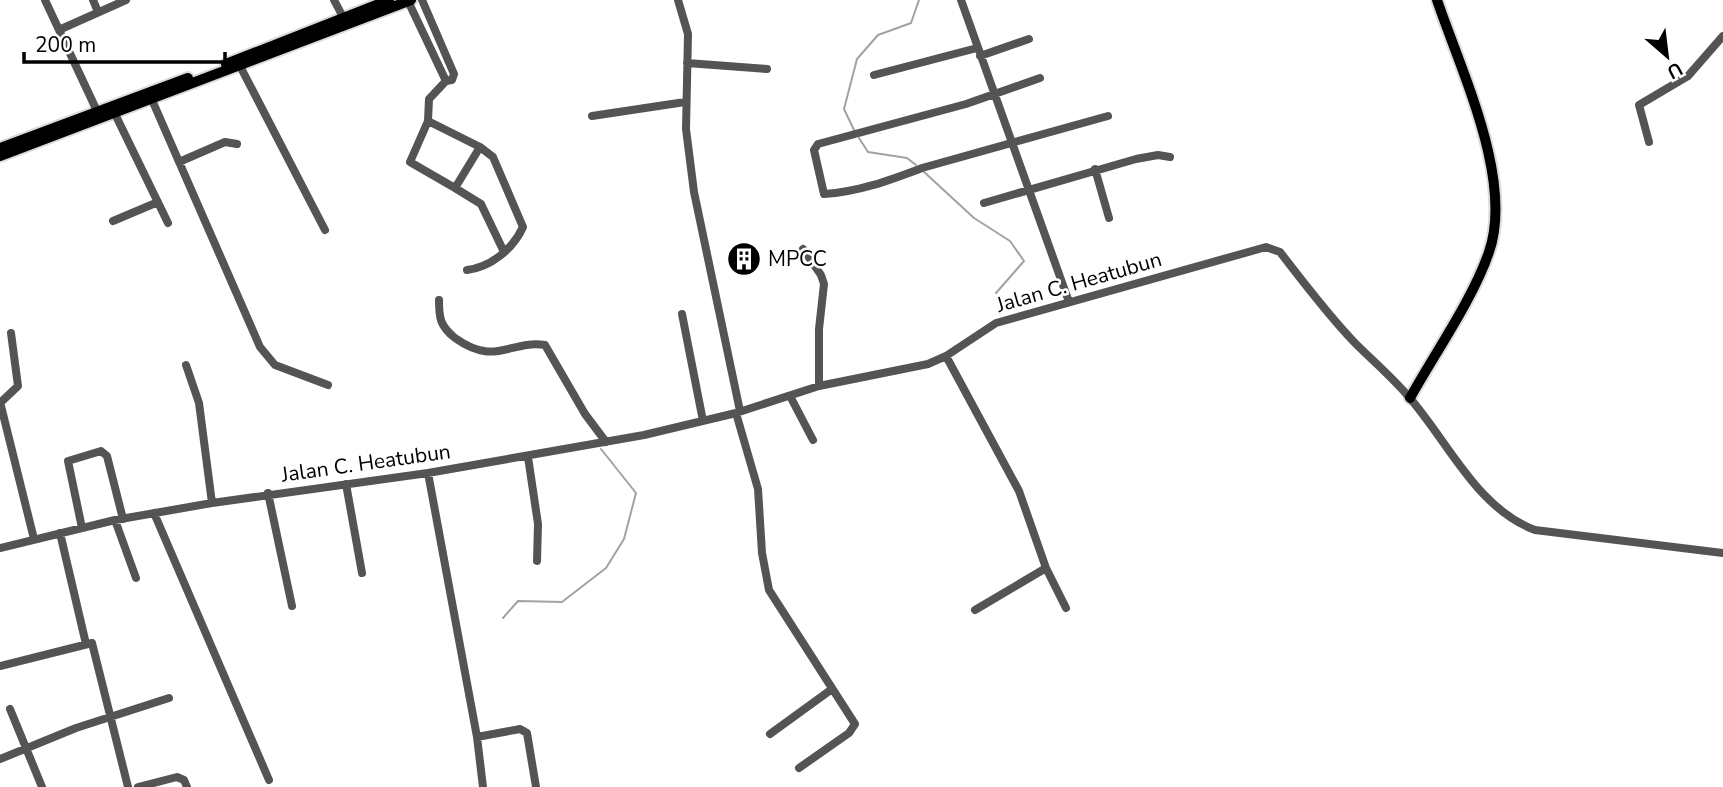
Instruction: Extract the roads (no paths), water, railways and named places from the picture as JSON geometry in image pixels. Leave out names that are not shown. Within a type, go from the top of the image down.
[{"type":"main road","points":[[0,148],[389,0]]},
{"type":"main road","points":[[1410,397],[1483,267],[1494,236],[1497,215],[1492,163],[1437,0]]},
{"type":"main road","points":[[0,156],[410,1]]},
{"type":"street","points":[[46,0],[97,111]]},
{"type":"street","points":[[93,0],[98,12]]},
{"type":"street","points":[[61,29],[126,0]]},
{"type":"street","points":[[334,0],[343,17]]},
{"type":"street","points":[[422,0],[454,74],[452,80],[446,81],[429,99],[428,121],[411,164],[481,204],[504,252]]},
{"type":"street","points":[[678,0],[688,34],[686,129],[694,192],[738,412],[758,489],[767,585],[855,724],[849,733],[799,768]]},
{"type":"street","points":[[961,0],[1069,302]]},
{"type":"street","points":[[410,1],[446,81]]},
{"type":"street","points":[[1649,142],[1639,105],[1688,76],[1723,36]]},
{"type":"street","points":[[874,75],[1029,39]]},
{"type":"street","points":[[687,63],[767,69]]},
{"type":"street","points":[[240,66],[325,230]]},
{"type":"street","points":[[1040,78],[994,95],[818,144],[814,150],[824,194],[850,192],[1108,116]]},
{"type":"street","points":[[152,100],[269,360],[328,384]]},
{"type":"street","points":[[592,116],[685,102]]},
{"type":"street","points":[[116,114],[168,223]]},
{"type":"street","points":[[428,121],[480,147],[493,157],[523,224],[517,237],[504,252],[486,265],[467,270]]},
{"type":"street","points":[[179,162],[225,142],[237,144]]},
{"type":"street","points":[[455,188],[480,147]]},
{"type":"street","points":[[984,203],[1151,155],[1170,157]]},
{"type":"street","points":[[1096,169],[1109,218]]},
{"type":"street","points":[[113,221],[158,202]]},
{"type":"street","name":"Jalan C. Heatubun","points":[[0,548],[154,513],[268,493],[428,473],[528,457],[703,421],[819,386],[907,369],[946,356],[996,323],[1266,247],[1280,252],[1356,344],[1385,369],[1410,397],[1469,477],[1516,523],[1535,530],[1723,553]]},
{"type":"street","points":[[803,249],[824,284],[819,329],[819,386]]},
{"type":"street","points":[[439,300],[439,317],[444,329],[474,349],[485,352],[545,345],[585,414],[606,442]]},
{"type":"street","points":[[682,314],[703,421]]},
{"type":"street","points":[[10,333],[18,386],[0,402],[34,539]]},
{"type":"street","points":[[946,356],[1019,491],[1046,568],[1066,608]]},
{"type":"street","points":[[186,365],[201,413],[212,503]]},
{"type":"street","points":[[790,396],[813,440]]},
{"type":"street","points":[[82,528],[68,461],[101,451],[107,456],[119,520],[136,578]]},
{"type":"street","points":[[528,457],[538,524],[537,561]]},
{"type":"street","points":[[428,473],[477,737],[483,787]]},
{"type":"street","points":[[346,484],[362,573]]},
{"type":"street","points":[[268,493],[292,606]]},
{"type":"street","points":[[154,513],[269,780]]},
{"type":"street","points":[[60,533],[86,644]]},
{"type":"street","points":[[975,610],[1046,568]]},
{"type":"street","points":[[0,666],[92,643],[128,787]]},
{"type":"street","points":[[770,734],[832,689]]},
{"type":"street","points":[[0,759],[109,716],[169,698]]},
{"type":"street","points":[[10,709],[42,787]]},
{"type":"street","points":[[477,737],[520,729],[527,733],[536,787]]},
{"type":"street","points":[[138,787],[177,778],[184,779],[187,787]]},
{"type":"waterway","points":[[854,130],[844,109],[857,59],[878,35],[911,23],[919,0]]},
{"type":"waterway","points":[[859,138],[868,152],[907,158],[916,165]]},
{"type":"waterway","points":[[923,171],[974,218],[1010,241],[1024,261],[996,293]]},
{"type":"waterway","points":[[503,618],[518,601],[562,602],[606,568],[624,539],[636,493],[601,449]]},
{"type":"place","name":"MPCC","points":[[744,259]]}]
